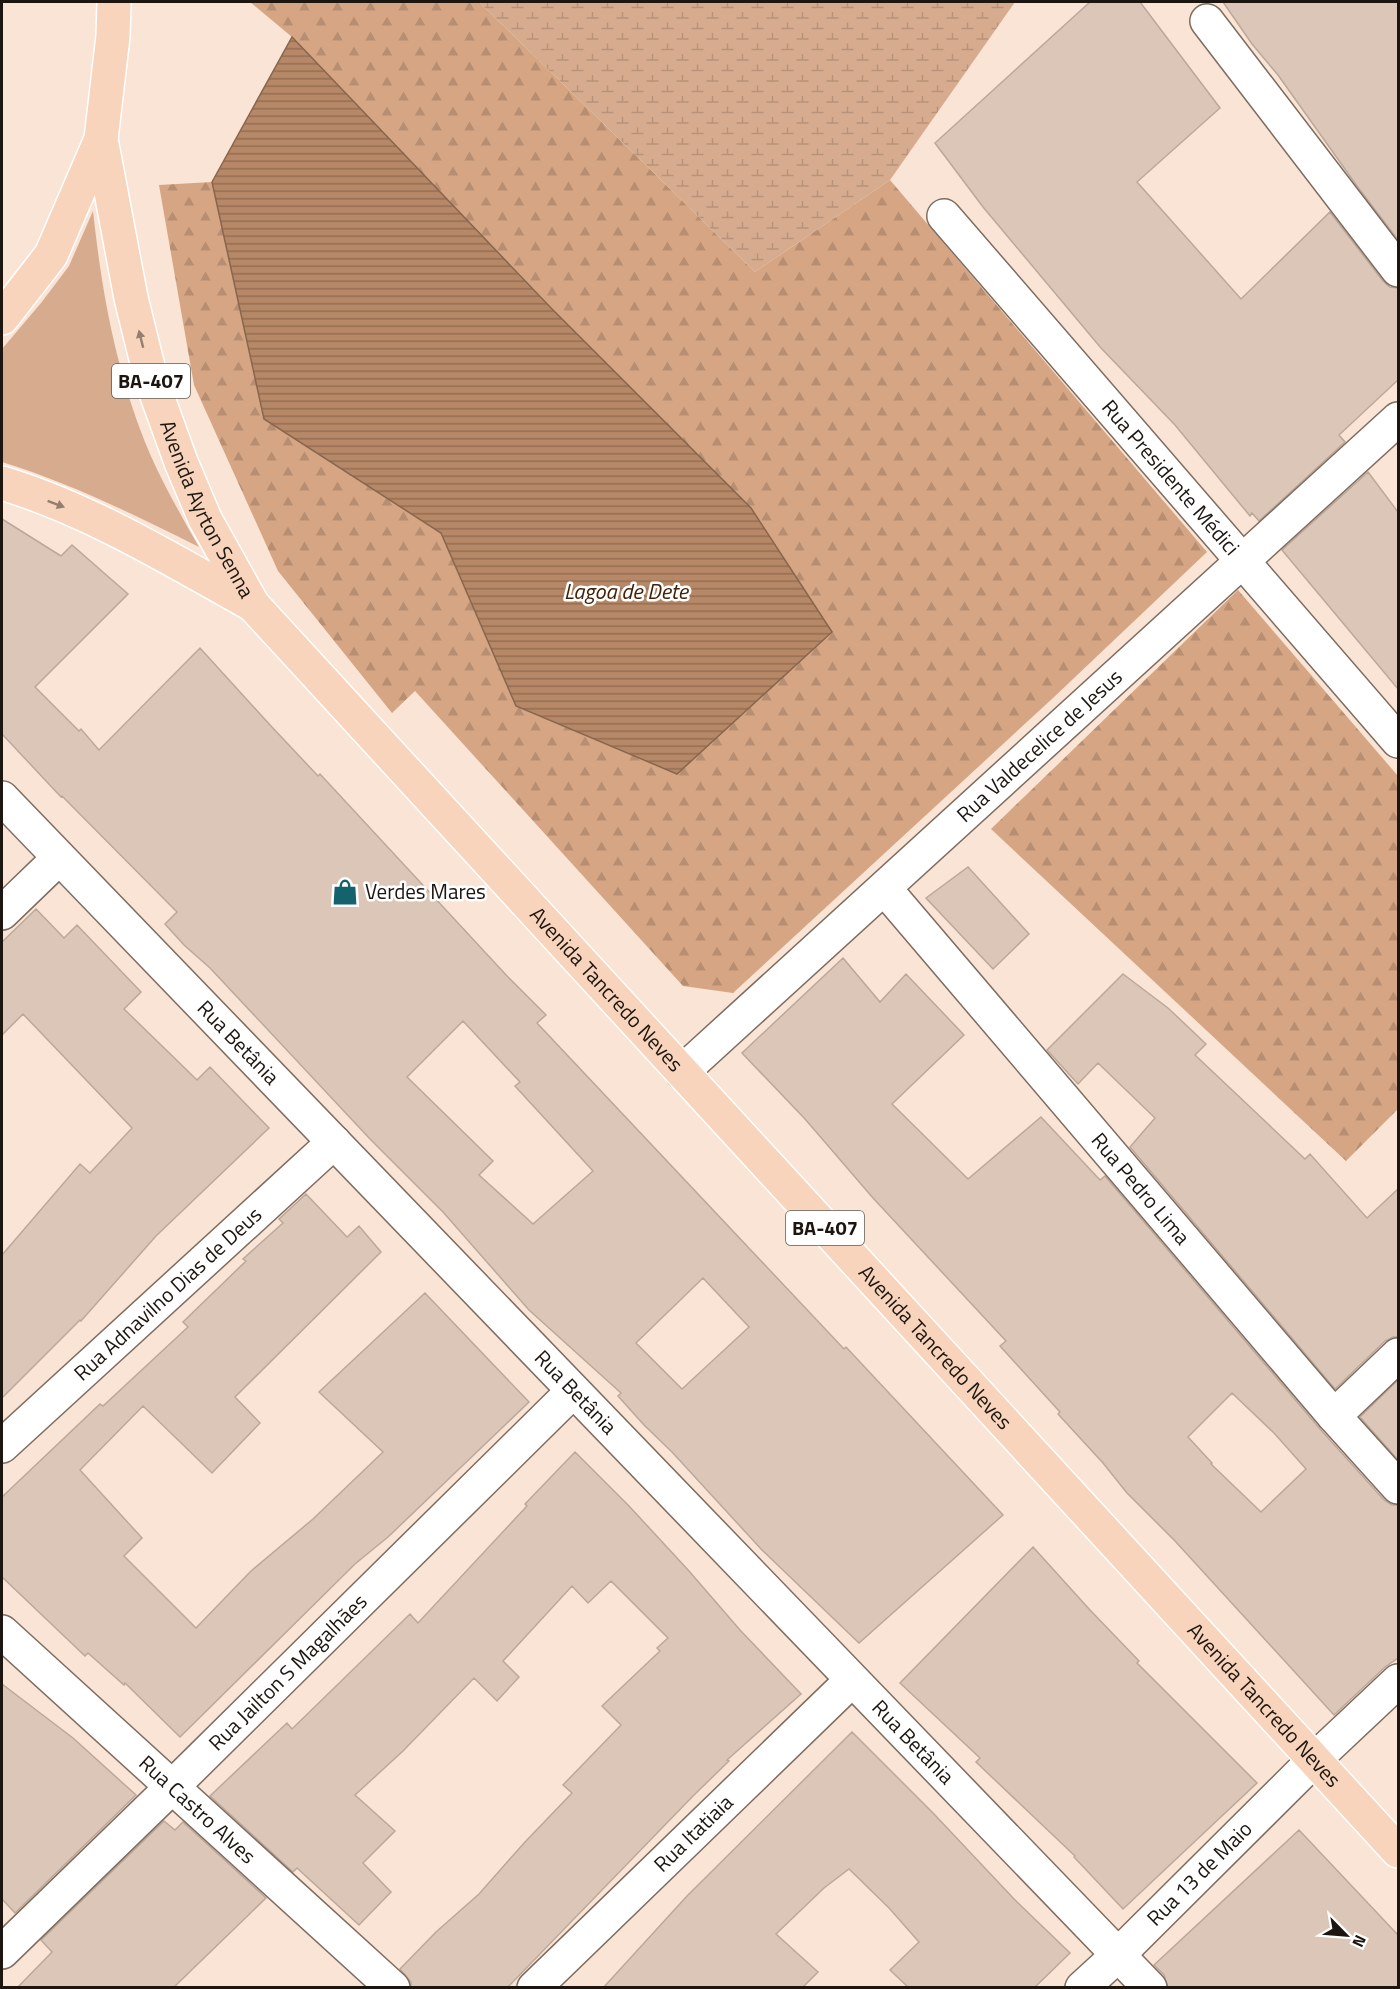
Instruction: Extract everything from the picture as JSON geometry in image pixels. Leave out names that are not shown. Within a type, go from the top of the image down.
[{"type":"main road","points":[[2,318],[51,255],[101,139],[113,36],[114,2]]},
{"type":"main road","name":"Avenida Ayrton Senna","points":[[101,139],[131,298],[151,379],[181,462],[205,519],[253,605]]},
{"type":"main road","name":"Avenida Ayrton Senna","points":[[2,483],[61,505],[123,533],[253,605]]},
{"type":"main road","name":"Avenida Tancredo Neves","points":[[253,605],[1398,1851]]},
{"type":"street","points":[[1207,21],[1398,270]]},
{"type":"street","name":"Rua Presidente Médici","points":[[944,216],[1398,741]]},
{"type":"street","name":"Rua Valdecelice de Jesus","points":[[682,1072],[1398,419]]},
{"type":"street","name":"Rua Betânia","points":[[2,798],[1149,1988]]},
{"type":"street","points":[[2,913],[59,858]]},
{"type":"street","name":"Rua Pedro Lima","points":[[885,889],[1334,1416],[1398,1487]]},
{"type":"street","name":"Rua Adnavilno Dias de Deus","points":[[2,1446],[334,1142]]},
{"type":"street","points":[[1334,1416],[1398,1355]]},
{"type":"street","name":"Rua Jailton S Magalhães","points":[[2,1952],[573,1390]]},
{"type":"street","name":"Rua Castro Alves","points":[[2,1632],[393,1988]]},
{"type":"street","name":"Rua Itatiaia","points":[[534,1988],[852,1680]]},
{"type":"street","name":"Rua 13 de Maio","points":[[1082,1988],[1314,1760],[1398,1681]]},
{"type":"green space","points":[[250,2],[479,2],[755,272],[890,180],[1207,552],[1053,698],[733,993],[683,986],[415,691],[392,713],[278,571],[194,385],[159,185],[212,182],[264,419],[441,533],[516,706],[677,774],[831,631],[751,508],[552,309],[292,37]]},
{"type":"green space","points":[[479,2],[1015,2],[890,180],[755,272]]},
{"type":"green space","points":[[93,211],[106,304],[128,395],[155,466],[199,547],[77,490],[2,462],[2,349],[69,266]]},
{"type":"green space","points":[[1238,590],[1398,776],[1398,1109],[1346,1161],[991,829]]},
{"type":"water","name":"Lagoa de Dete","points":[[292,37],[552,309],[751,508],[832,632],[677,774],[516,706],[441,533],[264,419],[212,182]]},
{"type":"building","points":[[1090,2],[1140,2],[1220,108],[1137,182],[1241,299],[1330,212],[1383,281],[1390,287],[1398,288],[1398,380],[1339,435],[1345,442],[1259,521],[1252,513],[1250,516],[1175,425],[1101,348],[983,207],[935,143]]},
{"type":"building","points":[[1223,2],[1398,2],[1398,240],[1278,75],[1252,44]]},
{"type":"building","points":[[1368,472],[1398,512],[1398,689],[1282,550]]},
{"type":"building","points":[[2,519],[61,556],[72,545],[128,594],[35,687],[79,731],[81,729],[99,750],[200,648],[318,776],[320,774],[546,1015],[537,1023],[1003,1515],[859,1643],[761,1549],[672,1452],[644,1425],[618,1396],[621,1393],[529,1310],[443,1212],[370,1139],[210,968],[184,945],[165,924],[177,912],[61,797],[2,734]],"holes":[[[463,1021],[520,1082],[515,1086],[593,1171],[533,1224],[479,1175],[493,1161],[407,1077]],[[703,1278],[749,1327],[682,1389],[636,1343]]]},
{"type":"building","points":[[968,867],[1029,934],[993,969],[926,898]]},
{"type":"building","points":[[36,909],[64,938],[77,925],[141,992],[124,1009],[197,1080],[210,1067],[269,1128],[156,1236],[81,1321],[2,1398],[2,1255],[80,1164],[90,1173],[132,1128],[23,1014],[2,1035],[2,942]]},
{"type":"building","points":[[843,958],[880,1002],[906,974],[964,1035],[892,1104],[968,1179],[1041,1117],[1100,1180],[1105,1176],[1320,1429],[1384,1500],[1392,1505],[1398,1505],[1398,1658],[1385,1667],[1334,1715],[1175,1541],[1127,1493],[1058,1414],[1060,1412],[1000,1346],[1006,1341],[873,1198],[805,1119],[742,1053]],"holes":[[[1232,1393],[1274,1433],[1306,1469],[1261,1512],[1211,1464],[1188,1437]]]},
{"type":"building","points":[[1123,974],[1168,1008],[1206,1044],[1195,1055],[1305,1159],[1310,1154],[1367,1218],[1398,1189],[1398,1337],[1385,1341],[1335,1389],[1130,1147],[1155,1118],[1098,1063],[1078,1084],[1047,1050]]},
{"type":"building","points":[[306,1194],[347,1237],[359,1226],[381,1252],[235,1397],[260,1423],[212,1473],[143,1406],[80,1470],[142,1538],[124,1556],[196,1628],[251,1571],[313,1519],[383,1452],[319,1392],[425,1293],[529,1402],[388,1537],[355,1564],[180,1737],[125,1683],[124,1685],[88,1653],[85,1656],[2,1577],[2,1497],[100,1404],[103,1406],[188,1327],[183,1322],[246,1261],[243,1259],[283,1223],[279,1219]]},
{"type":"building","points":[[1398,1380],[1398,1460],[1360,1417]]},
{"type":"building","points":[[575,1452],[629,1506],[740,1630],[801,1694],[727,1760],[729,1761],[507,1988],[411,1988],[411,1982],[400,1969],[436,1932],[479,1894],[572,1793],[563,1785],[621,1725],[602,1706],[660,1651],[657,1648],[668,1638],[611,1581],[588,1603],[572,1586],[503,1661],[519,1677],[497,1701],[474,1678],[403,1751],[355,1795],[395,1831],[363,1863],[391,1892],[359,1925],[297,1868],[293,1872],[210,1796],[287,1723],[292,1729],[410,1614],[418,1623]]},
{"type":"building","points":[[1033,1547],[1139,1661],[1137,1663],[1257,1783],[1123,1909],[1075,1856],[976,1762],[980,1758],[900,1683]]},
{"type":"building","points":[[2,1684],[73,1738],[136,1795],[15,1913],[2,1899]]},
{"type":"building","points":[[852,1732],[1015,1900],[1070,1953],[1034,1988],[909,1988],[890,1970],[919,1942],[889,1908],[849,1869],[824,1888],[776,1934],[818,1972],[802,1988],[603,1988],[687,1896]]},
{"type":"building","points":[[164,1821],[175,1830],[183,1822],[266,1898],[173,1988],[17,1988],[52,1952],[41,1940]]},
{"type":"building","points":[[1299,1830],[1398,1935],[1398,1988],[1168,1988],[1164,1975],[1154,1965]]},
{"type":"place","name":"Verdes Mares","points":[[345,892]]}]
